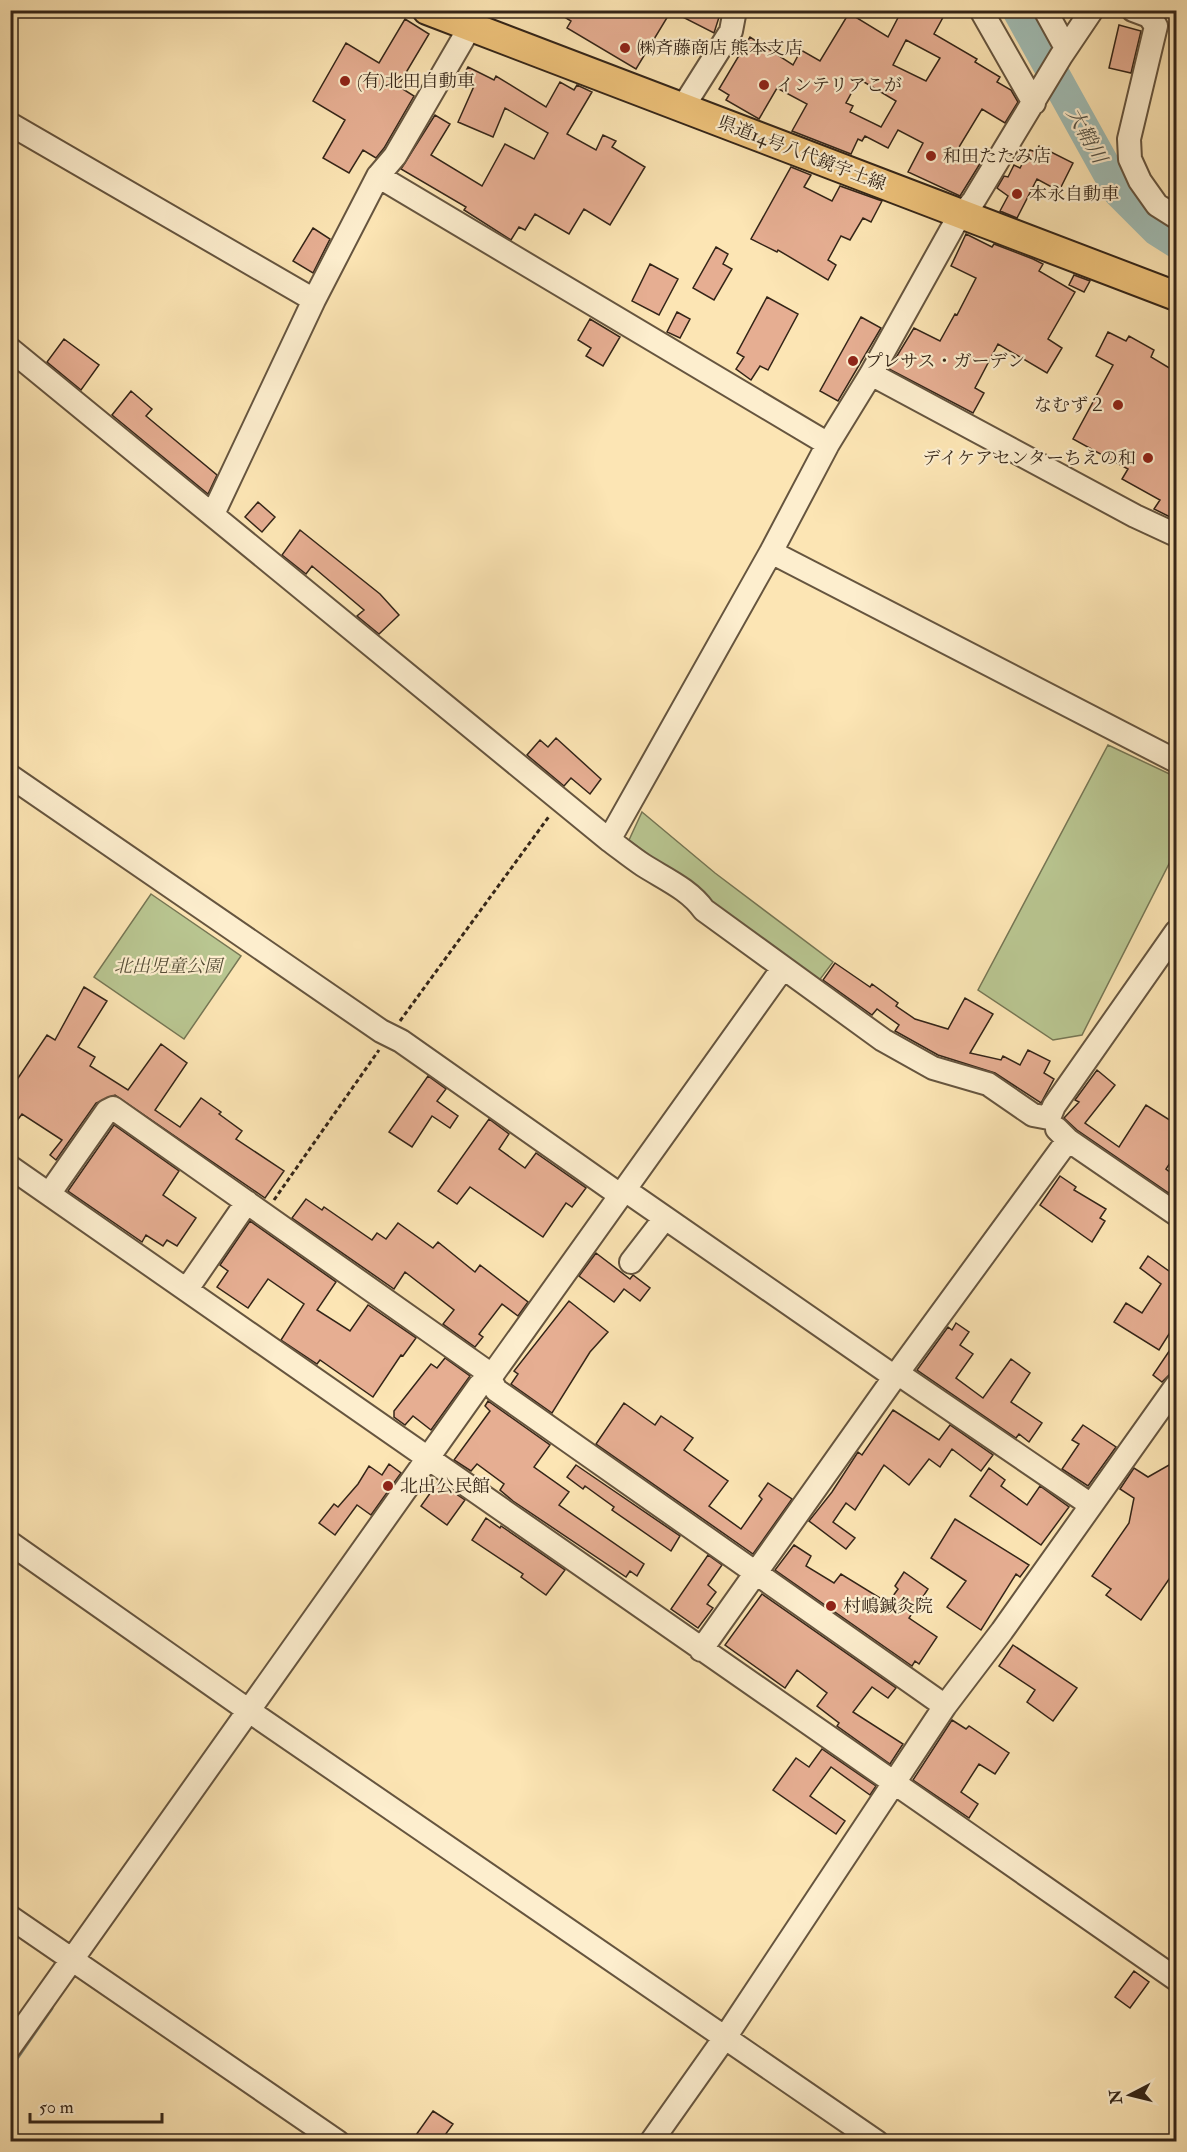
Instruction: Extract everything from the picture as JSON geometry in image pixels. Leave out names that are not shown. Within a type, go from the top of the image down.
[{"type":"main road","name":"県道14号八代鏡宇土線","points":[[427,10],[1176,296]]},
{"type":"street","points":[[683,107],[731,31],[735,10]]},
{"type":"street","points":[[981,10],[1036,98]]},
{"type":"street","points":[[1045,10],[1064,52]]},
{"type":"street","points":[[609,840],[771,552],[828,444],[871,374],[954,225],[1092,10]]},
{"type":"street","points":[[1133,10],[1149,16],[1156,26],[1129,139],[1130,159],[1140,181],[1157,205],[1176,217]]},
{"type":"street","points":[[213,514],[314,300],[378,176],[395,156],[470,27]]},
{"type":"street","points":[[10,124],[314,300]]},
{"type":"street","points":[[378,176],[828,444]]},
{"type":"street","points":[[10,348],[609,840],[697,901],[704,910],[883,1040],[933,1068],[988,1084],[1033,1115],[1049,1118],[1068,1140],[1176,1214]]},
{"type":"street","points":[[871,374],[1135,516],[1176,535]]},
{"type":"street","points":[[771,552],[1176,760]]},
{"type":"street","points":[[10,776],[235,932],[622,1192],[665,1218],[896,1375],[992,1436],[1091,1505]]},
{"type":"street","points":[[1049,1118],[1054,1106],[1176,932]]},
{"type":"street","points":[[10,2047],[80,1964],[479,1386],[490,1378],[783,968]]},
{"type":"street","points":[[50,1194],[102,1103],[113,1108],[486,1371],[496,1389],[756,1575],[945,1706]]},
{"type":"street","points":[[701,1650],[896,1375],[1068,1140]]},
{"type":"street","points":[[10,1167],[417,1452],[429,1457],[573,1556],[587,1570],[701,1650],[1176,1979]]},
{"type":"street","points":[[187,1289],[256,1208]]},
{"type":"street","points":[[631,1262],[665,1218]]},
{"type":"street","points":[[651,2142],[726,2036],[945,1706],[1002,1631],[1176,1386]]},
{"type":"street","points":[[10,1542],[253,1714],[726,2036],[877,2142]]},
{"type":"street","points":[[10,1917],[338,2142]]},
{"type":"path","points":[[256,1208],[390,1035],[560,800]]},
{"type":"green space","points":[[1108,745],[1176,777],[1176,850],[1082,1035],[1053,1040],[978,990]]},
{"type":"green space","points":[[642,812],[715,873],[833,962],[818,982],[629,840]]},
{"type":"green space","name":"北出児童公園","points":[[151,894],[241,956],[184,1039],[94,977]]},
{"type":"building","name":"㈱斉藤商店 熊本支店","points":[[553,10],[721,11],[714,33],[671,11],[636,69],[567,28],[571,21]]},
{"type":"building","points":[[902,10],[947,10],[934,34],[977,59],[975,62],[1000,77],[997,82],[1011,90],[1018,102],[1005,123],[982,109],[959,147],[958,151],[981,162],[960,196],[908,172],[923,143],[898,130],[888,148],[865,136],[862,141],[858,139],[851,154],[792,131],[807,104],[777,88],[759,119],[726,100],[729,95],[719,89],[750,37],[793,65],[801,50],[820,61],[849,13],[888,37]],"holes":[[[906,40],[940,58],[926,81],[893,65]],[[859,79],[896,101],[881,127],[850,112],[853,106],[846,103]]]},
{"type":"building","points":[[405,19],[429,34],[398,86],[414,96],[376,158],[363,150],[349,173],[323,158],[345,120],[313,101],[346,43],[379,63]]},
{"type":"building","points":[[1119,25],[1141,31],[1131,73],[1109,68]]},
{"type":"building","points":[[468,67],[494,80],[496,76],[546,107],[560,82],[574,90],[577,85],[592,92],[567,134],[596,150],[603,135],[616,141],[612,147],[645,167],[610,225],[584,209],[569,234],[535,214],[525,230],[519,227],[511,240],[464,210],[466,207],[401,169],[435,115],[450,124],[431,155],[482,186],[505,144],[534,159],[548,133],[505,108],[493,137],[458,122],[474,86],[461,80]]},
{"type":"building","points":[[1039,146],[1073,163],[1059,191],[1037,179],[1017,218],[1000,211],[1008,196],[997,188],[1004,176],[1008,177],[1014,165],[1020,168],[1030,150],[1036,152]]},
{"type":"building","points":[[791,167],[811,175],[804,187],[832,201],[840,186],[882,201],[871,222],[863,218],[850,240],[841,236],[828,260],[836,265],[828,280],[778,250],[777,252],[751,239]]},
{"type":"building","points":[[313,228],[330,239],[313,273],[293,261]]},
{"type":"building","points":[[966,234],[992,247],[994,244],[1043,264],[1039,271],[1075,292],[1048,339],[1062,348],[1047,373],[998,344],[975,388],[984,393],[973,413],[889,369],[914,328],[940,341],[955,314],[957,315],[976,278],[951,266]]},
{"type":"building","points":[[716,247],[728,254],[723,264],[732,269],[714,300],[693,288]]},
{"type":"building","points":[[650,264],[678,279],[659,315],[632,301]]},
{"type":"building","points":[[1074,275],[1090,281],[1084,292],[1069,285]]},
{"type":"building","points":[[767,297],[798,314],[768,370],[760,366],[751,380],[736,369],[744,357],[737,353]]},
{"type":"building","points":[[677,312],[690,319],[680,338],[667,332]]},
{"type":"building","name":"プレサス・ガーデン","points":[[861,317],[881,328],[838,401],[820,391]]},
{"type":"building","points":[[590,319],[620,337],[603,366],[586,356],[591,348],[578,340]]},
{"type":"building","points":[[1108,332],[1126,341],[1129,336],[1154,350],[1151,357],[1176,372],[1176,520],[1154,509],[1160,500],[1122,479],[1128,469],[1073,439],[1113,365],[1096,356]]},
{"type":"building","points":[[64,339],[99,365],[81,390],[47,362]]},
{"type":"building","points":[[131,391],[152,409],[146,416],[217,475],[208,494],[112,415]]},
{"type":"building","points":[[258,502],[275,517],[262,532],[245,517]]},
{"type":"building","points":[[300,530],[380,594],[399,615],[379,634],[357,616],[364,610],[312,566],[306,574],[282,555]]},
{"type":"building","points":[[556,738],[601,779],[590,794],[571,778],[564,786],[527,755],[540,740],[548,747]]},
{"type":"building","points":[[835,963],[870,987],[872,984],[898,1003],[896,1006],[915,1019],[948,1029],[965,998],[993,1014],[970,1053],[1001,1060],[1003,1056],[1020,1065],[1028,1050],[1050,1061],[1044,1073],[1054,1079],[1041,1103],[995,1073],[938,1055],[895,1031],[899,1025],[877,1009],[872,1015],[823,980]]},
{"type":"building","points":[[84,987],[107,1001],[78,1047],[95,1057],[90,1066],[128,1090],[161,1044],[187,1063],[155,1110],[180,1127],[201,1098],[221,1112],[219,1114],[242,1131],[236,1139],[284,1171],[265,1198],[115,1095],[96,1103],[56,1160],[50,1155],[62,1140],[22,1114],[10,1130],[10,1090],[47,1035],[55,1040]]},
{"type":"building","points":[[1097,1070],[1115,1085],[1085,1123],[1119,1147],[1146,1105],[1176,1124],[1176,1154],[1166,1169],[1176,1177],[1176,1198],[1077,1130],[1064,1118],[1079,1102],[1075,1100]]},
{"type":"building","points":[[428,1076],[446,1089],[437,1101],[458,1116],[450,1128],[432,1116],[412,1147],[389,1132]]},
{"type":"building","points":[[489,1119],[509,1134],[499,1149],[525,1168],[536,1153],[586,1188],[572,1207],[566,1203],[543,1237],[470,1187],[457,1204],[438,1191]]},
{"type":"building","points":[[114,1125],[179,1171],[163,1195],[196,1218],[177,1246],[167,1240],[163,1246],[146,1235],[142,1242],[68,1191]]},
{"type":"building","points":[[1060,1176],[1076,1187],[1074,1190],[1106,1209],[1100,1218],[1105,1221],[1092,1242],[1040,1205]]},
{"type":"building","points":[[306,1199],[322,1210],[324,1207],[372,1240],[377,1233],[386,1239],[398,1223],[433,1248],[438,1242],[475,1272],[480,1265],[528,1302],[518,1316],[502,1304],[479,1334],[483,1337],[475,1347],[443,1324],[454,1310],[405,1272],[394,1289],[292,1218]]},
{"type":"building","points":[[250,1221],[336,1282],[317,1310],[350,1331],[368,1305],[416,1338],[403,1356],[401,1355],[373,1397],[320,1360],[317,1364],[281,1340],[304,1304],[268,1279],[248,1308],[217,1287],[228,1271],[220,1265]]},
{"type":"building","points":[[596,1253],[630,1279],[633,1275],[650,1288],[640,1301],[624,1289],[614,1302],[579,1276]]},
{"type":"building","points":[[1148,1256],[1169,1271],[1176,1260],[1176,1323],[1159,1350],[1114,1322],[1126,1303],[1142,1313],[1161,1284],[1140,1268]]},
{"type":"building","points":[[569,1301],[608,1332],[590,1352],[552,1413],[511,1384],[518,1374],[514,1371]]},
{"type":"building","points":[[956,1323],[969,1332],[960,1345],[973,1354],[956,1378],[983,1398],[1011,1359],[1030,1373],[1011,1402],[1042,1423],[1029,1442],[1019,1434],[1016,1438],[917,1370],[948,1327],[952,1330]]},
{"type":"building","points":[[1176,1341],[1176,1368],[1162,1382],[1153,1375]]},
{"type":"building","points":[[445,1358],[470,1376],[431,1430],[413,1416],[405,1425],[394,1417],[394,1411],[431,1364],[437,1368]]},
{"type":"building","points":[[488,1401],[550,1445],[534,1467],[569,1492],[559,1505],[644,1564],[637,1576],[630,1571],[626,1577],[513,1501],[500,1490],[504,1484],[477,1464],[471,1471],[454,1460],[490,1411],[485,1406]]},
{"type":"building","points":[[624,1403],[655,1425],[661,1416],[693,1438],[684,1450],[728,1481],[709,1506],[741,1529],[762,1499],[759,1496],[768,1483],[792,1499],[753,1554],[596,1444]]},
{"type":"building","points":[[893,1410],[939,1440],[950,1425],[993,1455],[981,1471],[952,1449],[940,1467],[929,1459],[909,1485],[884,1465],[855,1510],[846,1503],[833,1522],[855,1538],[846,1549],[809,1521],[832,1492],[858,1452],[862,1455]]},
{"type":"building","points":[[1083,1425],[1116,1447],[1088,1486],[1062,1469],[1079,1444],[1072,1440]]},
{"type":"building","points":[[1176,1461],[1176,1569],[1141,1620],[1106,1595],[1111,1589],[1092,1576],[1129,1523],[1134,1498],[1120,1489],[1134,1468],[1148,1477]]},
{"type":"building","points":[[389,1464],[401,1473],[371,1515],[357,1505],[335,1535],[319,1523],[334,1504],[338,1507],[358,1484],[369,1466],[382,1475]]},
{"type":"building","points":[[576,1465],[680,1536],[671,1551],[612,1510],[614,1507],[585,1486],[583,1489],[567,1477]]},
{"type":"building","points":[[989,1468],[1005,1480],[1001,1486],[1027,1505],[1040,1486],[1069,1507],[1041,1545],[970,1496]]},
{"type":"building","points":[[438,1482],[465,1500],[447,1525],[421,1506]]},
{"type":"building","points":[[486,1518],[565,1570],[546,1595],[521,1577],[523,1574],[472,1540]]},
{"type":"building","points":[[955,1519],[1029,1565],[1020,1577],[1016,1574],[981,1630],[947,1607],[966,1581],[931,1558]]},
{"type":"building","points":[[794,1545],[811,1556],[806,1566],[834,1583],[841,1574],[888,1603],[898,1589],[895,1586],[904,1572],[928,1589],[909,1618],[937,1637],[919,1664],[915,1661],[912,1666],[775,1570]]},
{"type":"building","points":[[708,1555],[722,1565],[708,1585],[716,1592],[707,1604],[713,1608],[698,1628],[671,1609]]},
{"type":"building","points":[[762,1594],[896,1688],[888,1698],[872,1687],[853,1712],[903,1744],[890,1764],[837,1726],[839,1723],[817,1706],[827,1693],[797,1670],[785,1688],[725,1645]]},
{"type":"building","points":[[1013,1645],[1077,1688],[1053,1721],[1027,1702],[1035,1690],[999,1666]]},
{"type":"building","points":[[952,1720],[966,1729],[969,1726],[1009,1753],[995,1774],[979,1764],[961,1792],[978,1804],[969,1818],[913,1780]]},
{"type":"building","points":[[822,1749],[876,1786],[870,1795],[831,1767],[810,1796],[845,1821],[836,1834],[773,1790],[796,1758],[809,1767]]},
{"type":"building","points":[[1134,1971],[1149,1982],[1130,2008],[1115,1997]]},
{"type":"building","points":[[433,2111],[453,2124],[440,2142],[411,2142]]},
{"type":"waterway","name":"大鞘川","points":[[1018,10],[1119,192],[1157,230],[1176,242]]},
{"type":"waterway","points":[[10,2067],[51,2008]]},
{"type":"place","name":"㈱斉藤商店 熊本支店","points":[[625,48]]},
{"type":"place","name":"(有)北田自動車","points":[[345,81]]},
{"type":"place","name":"インテリアこが","points":[[764,85]]},
{"type":"place","name":"和田たたみ店","points":[[931,156]]},
{"type":"place","name":"本永自動車","points":[[1017,194]]},
{"type":"place","name":"プレサス・ガーデン","points":[[853,361]]},
{"type":"place","name":"なむず２","points":[[1118,405]]},
{"type":"place","name":"デイケアセンターちえの和","points":[[1148,458]]},
{"type":"place","name":"北出公民館","points":[[388,1486]]},
{"type":"place","name":"村嶋鍼灸院","points":[[831,1606]]}]
